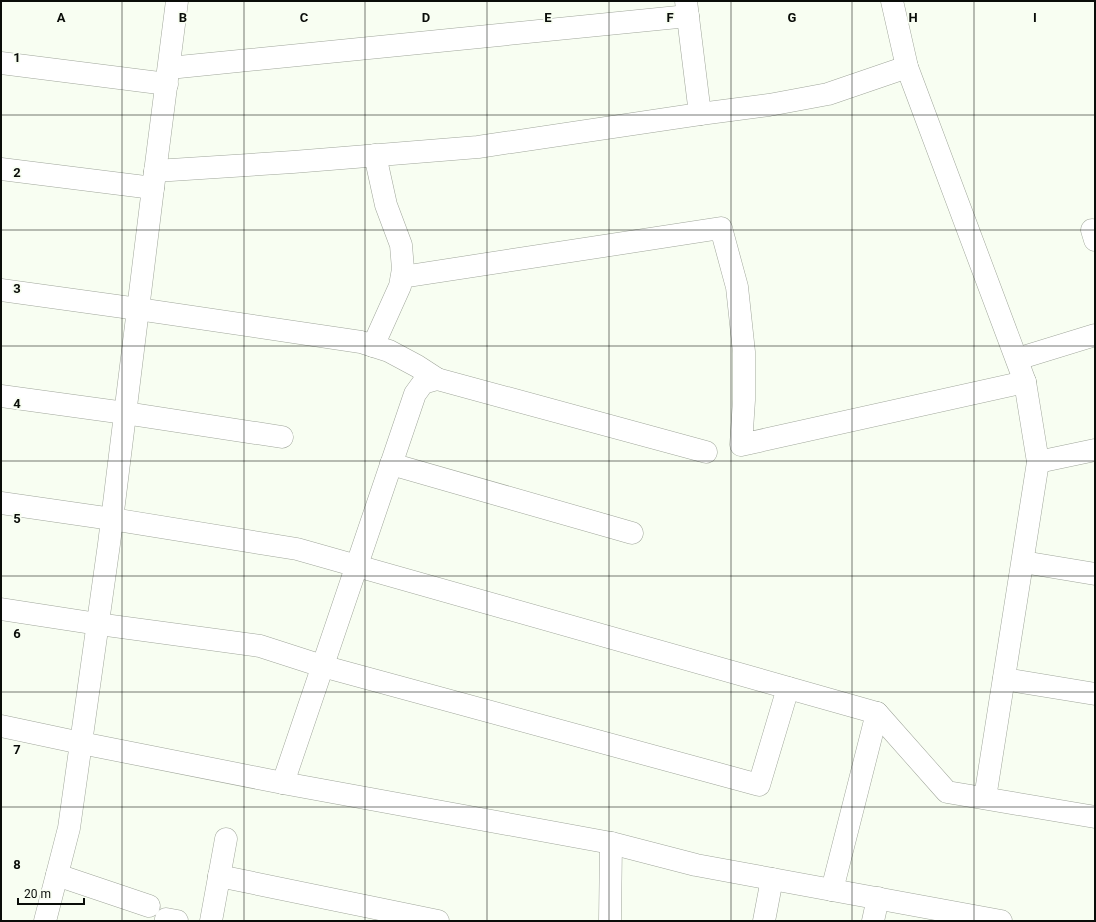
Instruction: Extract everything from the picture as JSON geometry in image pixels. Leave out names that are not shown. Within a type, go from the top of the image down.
[{"type":"street","points":[[45,921],[69,828],[112,519],[177,1]]},
{"type":"street","points":[[892,1],[907,67],[1025,382],[1038,462],[985,798]]},
{"type":"street","points":[[1,63],[168,76],[687,9],[700,114]]},
{"type":"street","points":[[1,169],[154,180],[375,155],[478,147],[769,105],[828,94],[907,67]]},
{"type":"street","points":[[373,346],[400,286],[403,269],[401,245],[386,205],[375,155]]},
{"type":"street","points":[[402,277],[721,228],[737,287],[744,352],[744,400],[741,445],[1025,382]]},
{"type":"street","points":[[1,290],[361,342],[389,351],[437,379],[706,452]]},
{"type":"street","points":[[1017,359],[1095,335]]},
{"type":"street","points":[[282,783],[415,394],[423,383],[437,379]]},
{"type":"street","points":[[1,396],[282,437]]},
{"type":"street","points":[[1038,462],[1095,450]]},
{"type":"street","points":[[391,464],[632,533]]},
{"type":"street","points":[[1,502],[297,550],[877,713],[946,792],[1095,817]]},
{"type":"street","points":[[1023,562],[1095,574]]},
{"type":"street","points":[[1,609],[260,646],[322,666],[759,784],[788,688]]},
{"type":"street","points":[[1004,680],[1095,694]]},
{"type":"street","points":[[832,890],[877,713]]},
{"type":"street","points":[[1,727],[282,783],[611,843],[696,865],[878,898],[980,919],[1001,921]]},
{"type":"street","points":[[211,921],[226,839]]},
{"type":"street","points":[[610,921],[611,843]]},
{"type":"street","points":[[57,875],[149,906]]},
{"type":"street","points":[[219,876],[438,921]]},
{"type":"street","points":[[764,921],[772,879]]},
{"type":"street","points":[[873,921],[878,898]]}]
